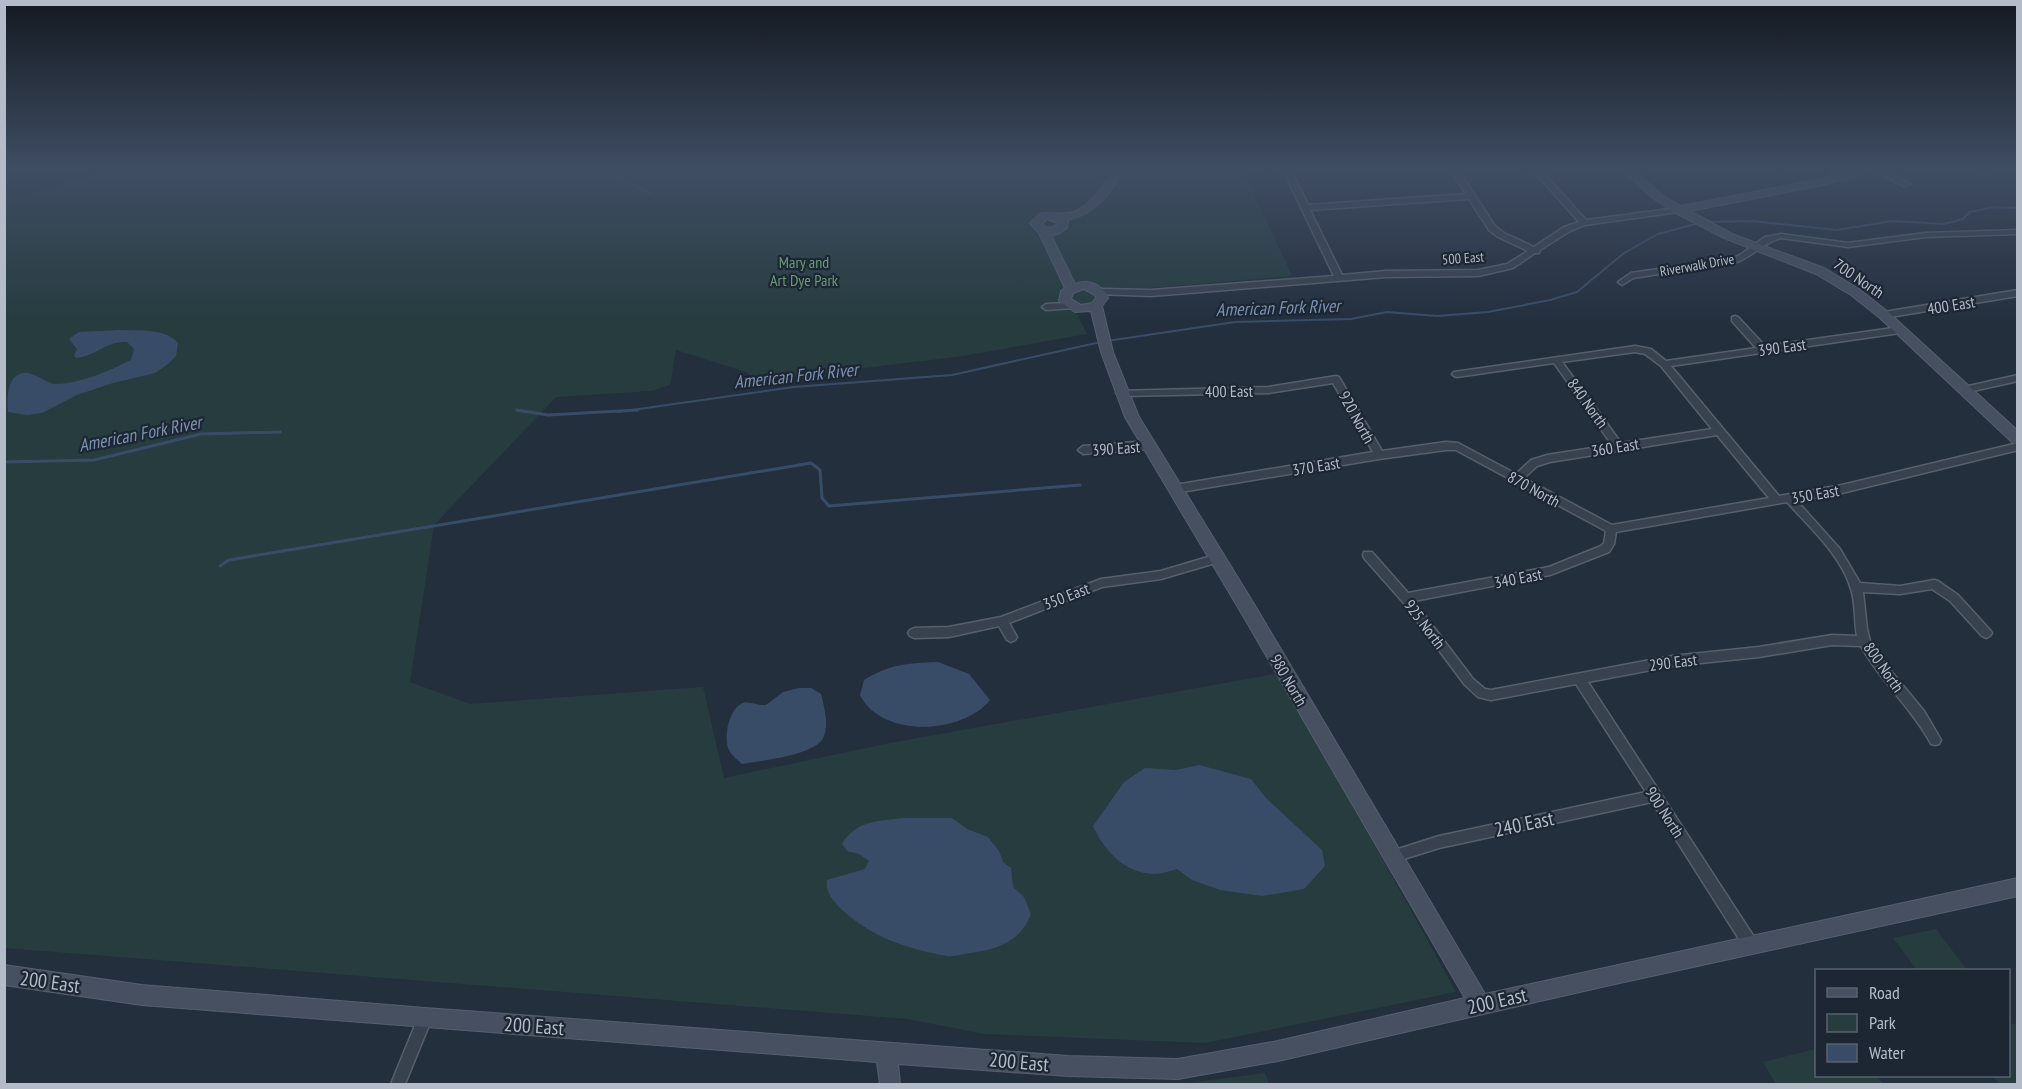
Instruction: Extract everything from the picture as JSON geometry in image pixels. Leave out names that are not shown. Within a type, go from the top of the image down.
[{"type":"street","points":[[1060,225],[1081,219]]},
{"type":"street","points":[[1311,219],[1339,278]]},
{"type":"street","points":[[1486,219],[1492,228],[1501,235],[1536,251]]},
{"type":"street","points":[[1580,219],[1584,223]]},
{"type":"street","name":"500 East","points":[[1083,298],[1386,274],[1478,273],[1510,266],[1567,229],[1584,223],[1614,219]]},
{"type":"street","name":"700 North","points":[[1695,219],[1723,233],[1832,277],[1856,292],[1884,315],[2018,440]]},
{"type":"street","name":"980 North","points":[[1060,225],[1043,230],[1083,298]]},
{"type":"street","name":"980 North","points":[[1060,225],[1056,238],[1100,332],[1121,393],[1132,417],[1218,558],[1480,1005]]},
{"type":"street","name":"Riverwalk Drive","points":[[1622,282],[1631,276],[1734,260],[1743,257],[1773,237],[1781,236],[1848,245],[1926,235],[2018,232]]},
{"type":"street","name":"400 East","points":[[1884,315],[2018,293]]},
{"type":"street","points":[[1735,319],[1763,350]]},
{"type":"street","name":"390 East","points":[[1664,364],[1900,330]]},
{"type":"street","points":[[1457,374],[1635,349],[1648,351],[1664,364],[1778,501]]},
{"type":"street","name":"840 North","points":[[1556,360],[1619,447]]},
{"type":"street","points":[[1964,390],[2018,378]]},
{"type":"street","name":"400 East","points":[[1121,393],[1254,391],[1336,379]]},
{"type":"street","name":"920 North","points":[[1336,379],[1379,455]]},
{"type":"street","name":"360 East","points":[[1517,479],[1529,467],[1541,460],[1720,431]]},
{"type":"street","name":"390 East","points":[[1083,450],[1148,445]]},
{"type":"street","name":"370 East","points":[[1175,489],[1379,455],[1446,446],[1458,447]]},
{"type":"street","name":"350 East","points":[[1611,529],[1842,489],[2018,446]]},
{"type":"street","name":"870 North","points":[[1458,447],[1611,529]]},
{"type":"street","name":"800 North","points":[[1790,498],[1840,559],[1856,587],[1865,641],[1882,668],[1929,725],[1935,740]]},
{"type":"street","name":"340 East","points":[[1406,598],[1550,571],[1605,549],[1609,544],[1611,529]]},
{"type":"street","name":"925 North","points":[[1368,555],[1406,598],[1469,682],[1482,693]]},
{"type":"street","name":"350 East","points":[[914,633],[949,632],[1002,621],[1101,583],[1161,574],[1218,558]]},
{"type":"street","points":[[1856,587],[1900,590],[1934,584],[1954,598],[1986,633]]},
{"type":"street","points":[[1002,621],[1011,637]]},
{"type":"street","name":"290 East","points":[[1482,693],[1498,694],[1672,661],[1759,652],[1832,640],[1865,641]]},
{"type":"street","name":"900 North","points":[[1579,678],[1750,945]]},
{"type":"street","name":"240 East","points":[[1394,856],[1457,838],[1655,796]]},
{"type":"street","name":"200 East","points":[[4,975],[154,996],[425,1018],[1068,1066],[1178,1068],[1278,1051],[1750,945],[2018,888]]},
{"type":"street","points":[[398,1084],[425,1018]]},
{"type":"street","points":[[886,1051],[890,1084]]},
{"type":"green space","name":"Mary and Art Dye Park","points":[[4,219],[1266,219],[1292,276],[1114,291],[1075,310],[1087,334],[963,356],[757,381],[746,372],[676,350],[670,385],[651,391],[556,397],[434,525],[410,682],[470,704],[703,687],[724,778],[890,743],[1280,673],[1456,992],[1205,1043],[985,1034],[907,1019],[5,948]]},
{"type":"green space","points":[[1936,929],[1966,969],[1916,969],[1893,938]]},
{"type":"green space","points":[[2017,1023],[2017,1084],[1999,1084],[1994,1077],[2010,1077],[2010,1025]]},
{"type":"green space","points":[[1815,1049],[1815,1077],[1878,1077],[1883,1084],[1776,1084],[1763,1062]]},
{"type":"green space","points":[[1265,1073],[1269,1084],[1179,1084]]},
{"type":"water","points":[[151,331],[173,338],[178,343],[176,356],[155,373],[77,395],[42,413],[27,415],[8,412],[9,387],[13,379],[21,373],[31,374],[55,384],[74,382],[131,360],[134,349],[127,342],[114,344],[83,357],[74,356],[77,349],[69,339],[79,332]]},
{"type":"water","points":[[938,662],[969,674],[990,700],[977,712],[961,720],[922,727],[903,725],[885,719],[870,709],[860,695],[864,680],[882,671],[909,664]]},
{"type":"water","points":[[811,688],[821,694],[826,726],[824,736],[819,743],[800,753],[742,764],[731,754],[727,745],[728,724],[734,711],[743,703],[766,705],[783,692]]},
{"type":"water","points":[[1199,765],[1251,779],[1266,798],[1322,850],[1325,866],[1304,889],[1262,896],[1220,890],[1192,880],[1177,869],[1163,873],[1143,873],[1125,865],[1103,844],[1093,826],[1124,782],[1145,768],[1176,770]]},
{"type":"water","points":[[904,818],[952,818],[967,829],[988,837],[999,851],[1003,862],[1011,868],[1013,887],[1024,897],[1031,914],[1021,931],[999,946],[980,952],[947,956],[918,950],[889,940],[860,924],[839,907],[827,889],[827,880],[865,869],[869,861],[859,854],[847,851],[842,844],[854,830],[861,826]]},
{"type":"waterway","name":"American Fork River","points":[[1705,222],[1752,221],[1837,230],[1892,221],[1944,224],[1963,219]]},
{"type":"waterway","name":"American Fork River","points":[[1107,341],[1235,322],[1351,319],[1387,312],[1437,316],[1488,312],[1550,300],[1577,292],[1624,253],[1658,234],[1699,223]]},
{"type":"waterway","name":"American Fork River","points":[[628,411],[794,387],[952,375],[1101,342]]},
{"type":"waterway","name":"American Fork River","points":[[516,410],[527,412]]},
{"type":"waterway","name":"American Fork River","points":[[517,410],[548,415],[628,411]]},
{"type":"waterway","name":"American Fork River","points":[[628,411],[638,410]]},
{"type":"waterway","name":"American Fork River","points":[[618,412],[628,411]]},
{"type":"waterway","name":"American Fork River","points":[[4,462],[94,460],[201,434],[280,432]]},
{"type":"waterway","points":[[220,566],[229,560],[811,463],[820,470],[822,498],[829,506],[1080,485]]}]
